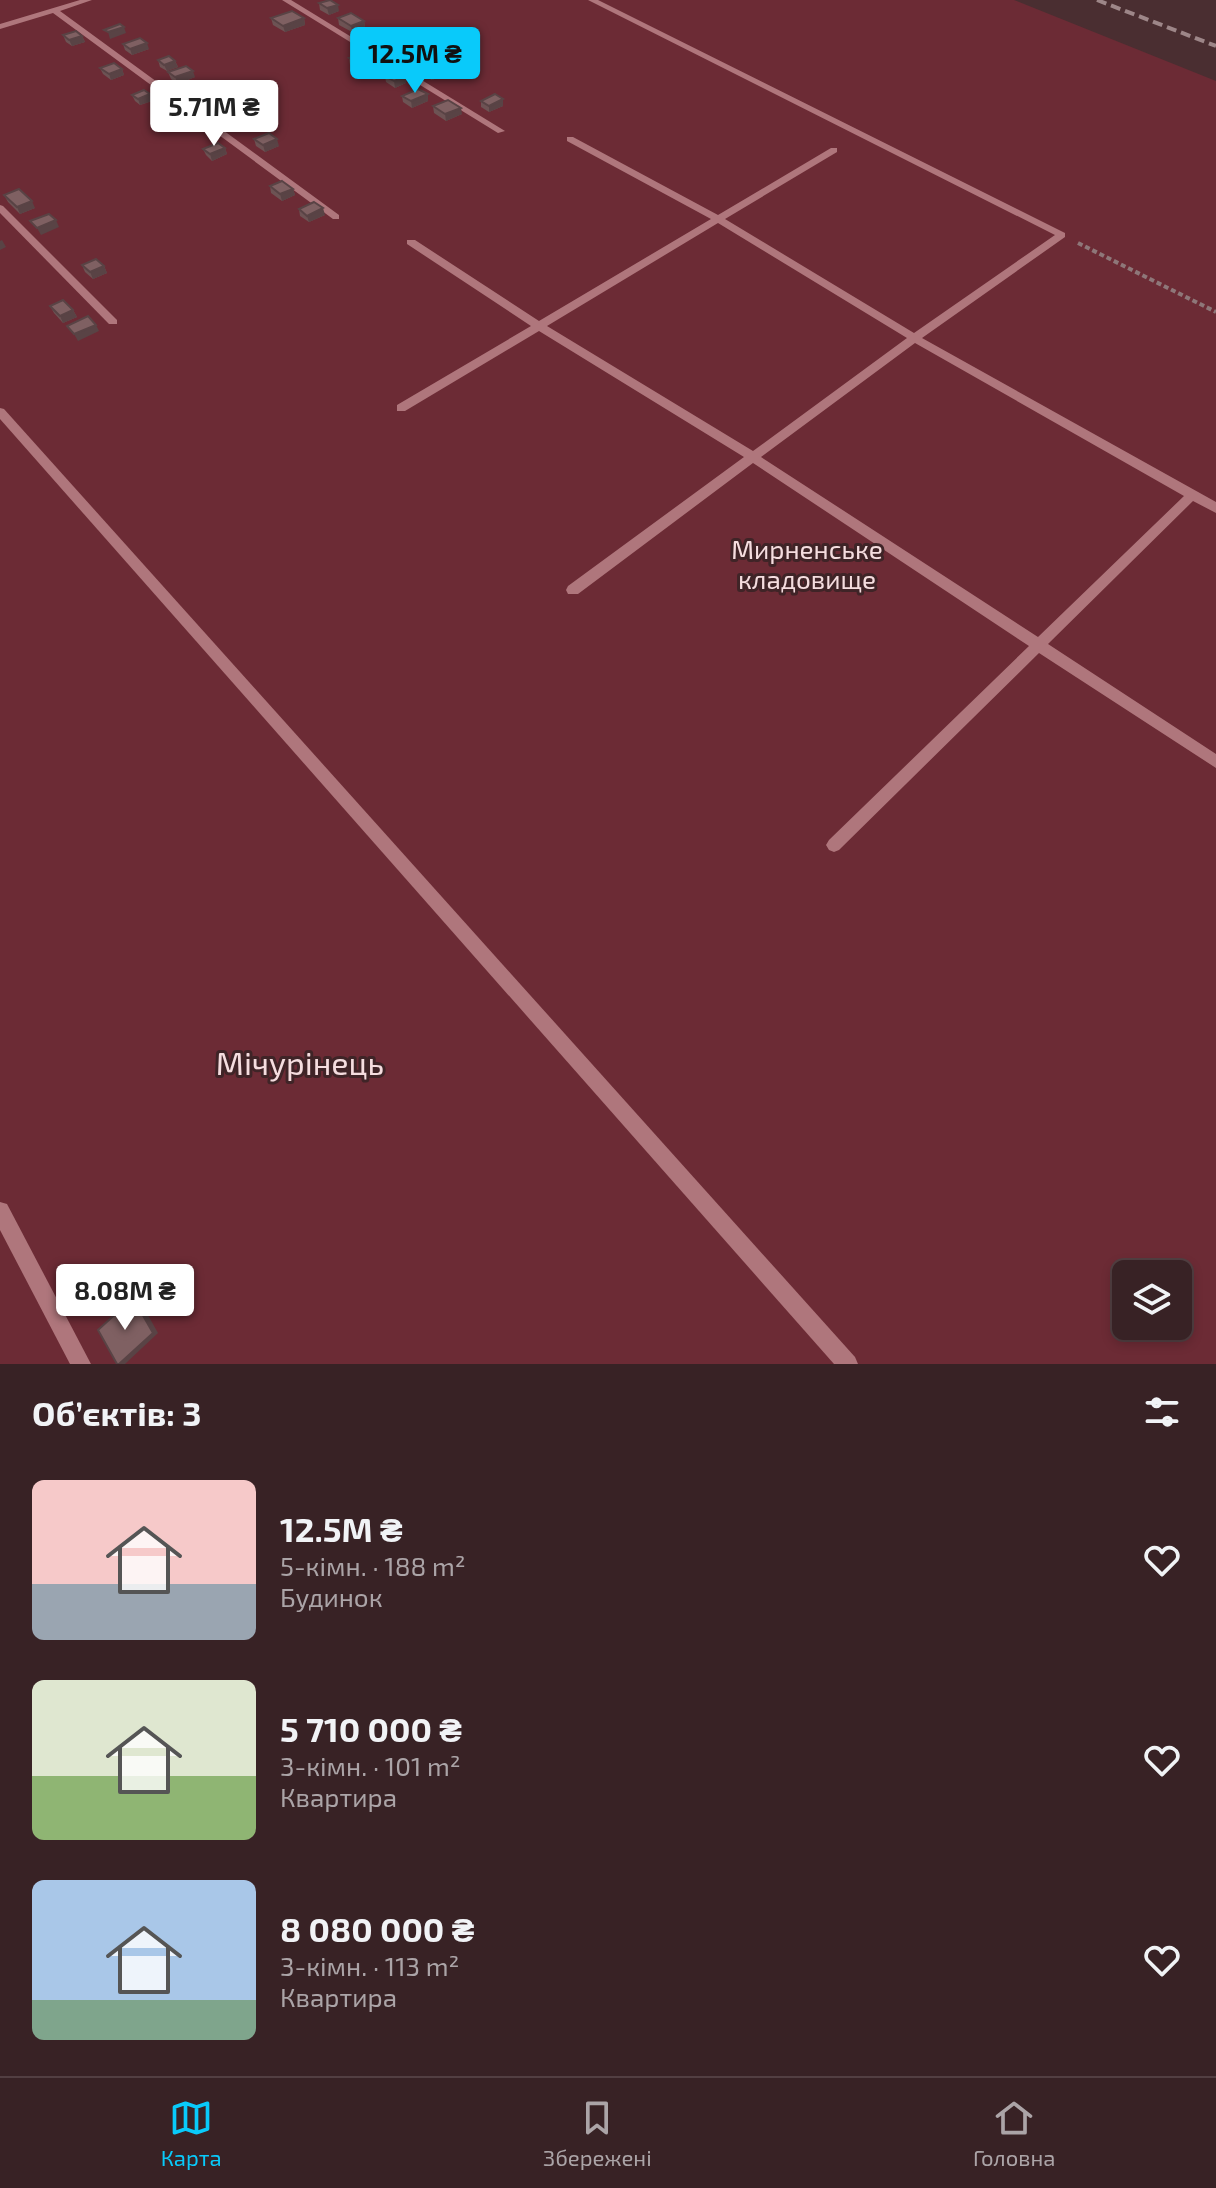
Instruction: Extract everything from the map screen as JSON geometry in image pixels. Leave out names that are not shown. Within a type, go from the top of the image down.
[{"type":"lane","points":[[0,27],[88,0]]},
{"type":"lane","points":[[286,0],[501,131]]},
{"type":"lane","points":[[573,590],[914,338],[1062,235],[592,0]]},
{"type":"lane","points":[[54,10],[336,217]]},
{"type":"lane","points":[[570,139],[718,219],[914,338],[1216,508]]},
{"type":"lane","points":[[401,408],[834,150]]},
{"type":"lane","points":[[0,208],[113,322]]},
{"type":"lane","points":[[411,242],[539,326],[753,457],[1216,762]]},
{"type":"lane","points":[[0,412],[848,1364]]},
{"type":"lane","points":[[834,845],[1192,495]]},
{"type":"lane","points":[[0,1211],[81,1364]]},
{"type":"path","points":[[1062,235],[1216,312]]},
{"type":"green space","points":[[0,0],[1014,0],[1216,81],[1216,1364],[0,1364]]},
{"type":"building","points":[[330,0],[338,5],[327,8],[319,3]]},
{"type":"building","points":[[292,11],[304,18],[283,26],[271,18]]},
{"type":"building","points":[[351,13],[364,21],[351,26],[338,18]]},
{"type":"building","points":[[120,24],[124,27],[108,32],[104,30]]},
{"type":"building","points":[[76,31],[82,36],[69,40],[63,35]]},
{"type":"building","points":[[140,38],[147,43],[130,49],[123,44]]},
{"type":"building","points":[[420,48],[428,52],[416,57],[409,52]]},
{"type":"building","points":[[357,55],[365,59],[357,63],[349,58]]},
{"type":"building","points":[[169,56],[175,61],[164,65],[158,60]]},
{"type":"building","points":[[442,62],[449,66],[431,74],[423,69]]},
{"type":"building","points":[[114,63],[122,69],[109,74],[100,68]]},
{"type":"building","points":[[186,66],[193,71],[175,77],[168,72]]},
{"type":"building","points":[[396,71],[405,77],[394,81],[385,76]]},
{"type":"building","points":[[201,83],[208,88],[192,94],[186,89]]},
{"type":"building","points":[[418,89],[428,94],[411,101],[402,96]]},
{"type":"building","points":[[144,90],[150,94],[138,99],[132,95]]},
{"type":"building","points":[[495,94],[503,99],[489,106],[481,101]]},
{"type":"building","points":[[448,100],[461,108],[445,114],[433,106]]},
{"type":"building","points":[[169,104],[175,108],[159,114],[153,110]]},
{"type":"building","points":[[269,133],[277,139],[263,145],[254,139]]},
{"type":"building","points":[[218,143],[225,148],[210,154],[203,149]]},
{"type":"building","points":[[282,181],[293,189],[280,194],[270,186]]},
{"type":"building","points":[[19,189],[32,201],[17,207],[4,195]]},
{"type":"building","points":[[314,202],[323,208],[307,216],[299,209]]},
{"type":"building","points":[[49,214],[56,220],[37,228],[30,221]]},
{"type":"building","points":[[96,259],[104,266],[90,272],[82,265]]},
{"type":"building","points":[[63,300],[73,310],[60,316],[50,306]]},
{"type":"building","points":[[88,316],[96,325],[74,334],[67,326]]},
{"type":"building","points":[[133,1298],[153,1333],[117,1364],[98,1330]]},
{"type":"railway","points":[[1097,0],[1216,46]]},
{"type":"park label","name":"Мирненське кладовище","points":[[807,563]]},
{"type":"park label","name":"Мічурінець","points":[[300,1062]]}]
